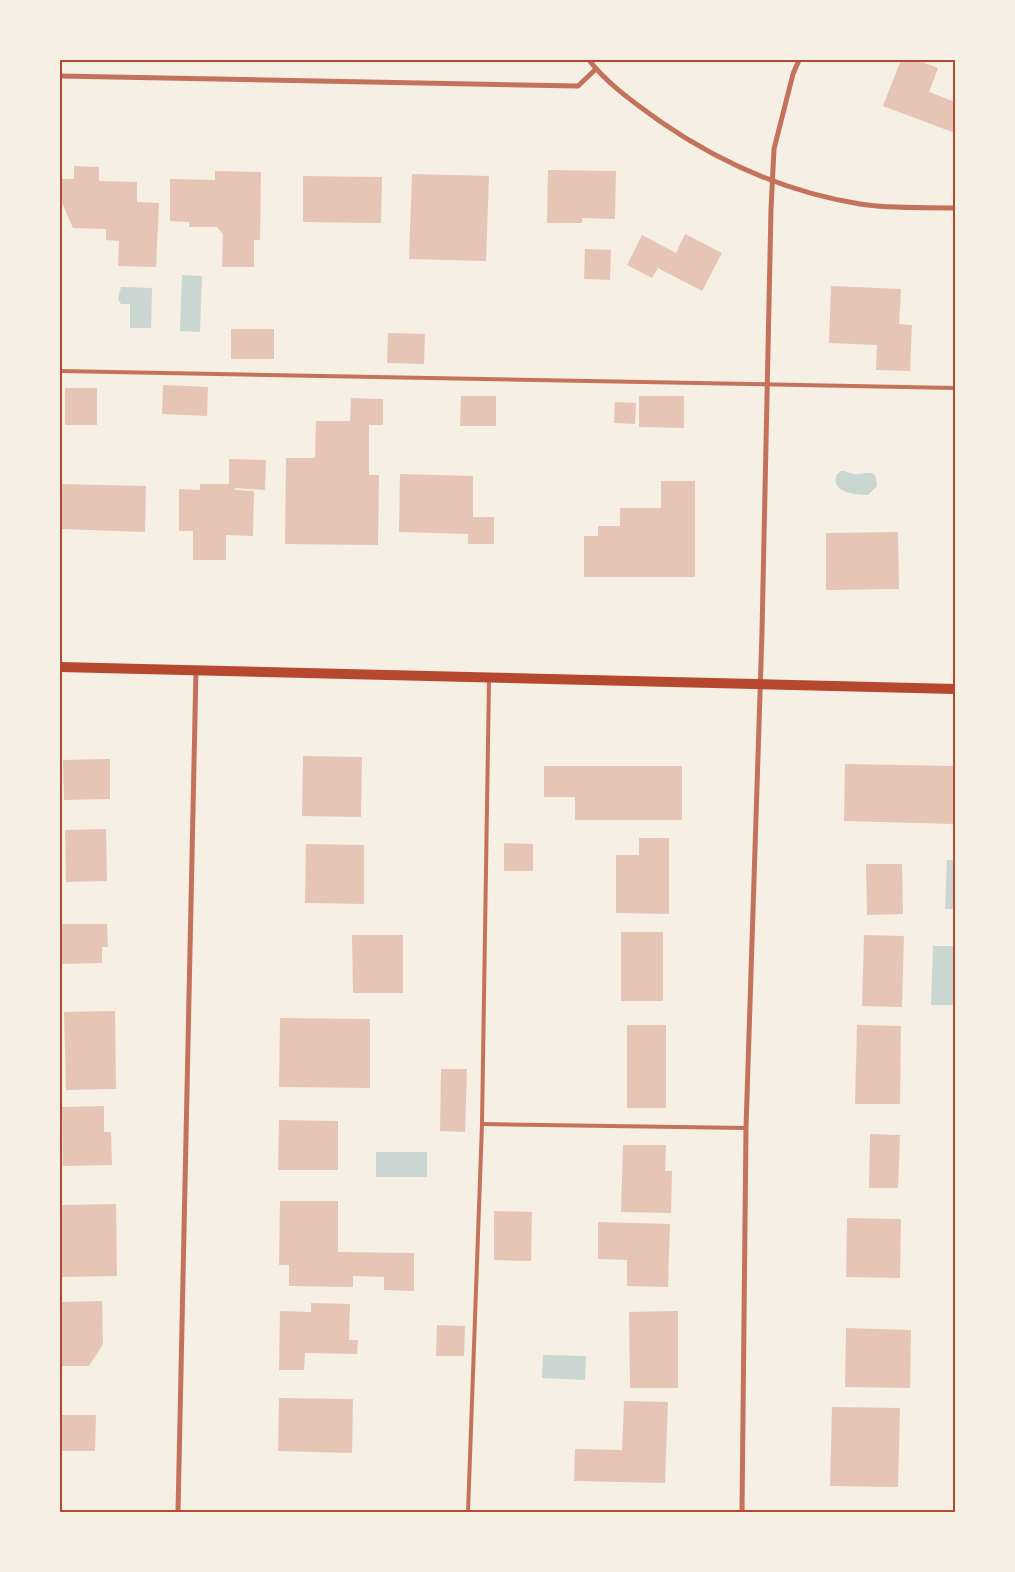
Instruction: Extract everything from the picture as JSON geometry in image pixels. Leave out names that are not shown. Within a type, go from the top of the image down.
[{"type":"main road","points":[[60,667],[955,689]]},
{"type":"street","points":[[589,60],[596,69],[642,108],[699,148],[743,170],[805,193],[861,204],[955,208]]},
{"type":"street","points":[[742,1512],[746,1128],[760,683],[772,181],[774,149],[793,74],[799,60]]},
{"type":"street","points":[[60,76],[578,86],[596,69]]},
{"type":"street","points":[[178,1512],[196,670]]},
{"type":"lane","points":[[60,371],[767,386],[955,388]]},
{"type":"lane","points":[[468,1512],[482,1124],[489,677]]},
{"type":"lane","points":[[482,1124],[746,1128]]},
{"type":"shaded area","points":[[182,275],[202,276],[200,332],[180,331]]},
{"type":"shaded area","points":[[121,287],[152,288],[151,328],[130,328],[130,304],[121,304],[118,299]]},
{"type":"shaded area","points":[[841,471],[853,474],[872,474],[875,476],[877,486],[868,495],[850,493],[840,489],[836,480],[837,474]]},
{"type":"shaded area","points":[[947,860],[955,860],[955,909],[945,909]]},
{"type":"shaded area","points":[[933,946],[955,946],[955,1005],[931,1005]]},
{"type":"shaded area","points":[[376,1152],[427,1152],[427,1177],[376,1177]]},
{"type":"shaded area","points":[[543,1355],[586,1356],[585,1380],[542,1378]]},
{"type":"building","points":[[901,60],[917,60],[938,68],[929,92],[955,102],[955,133],[883,106]]},
{"type":"building","points":[[74,166],[99,167],[99,181],[137,182],[137,202],[159,203],[156,267],[118,266],[119,241],[106,240],[106,229],[73,228],[60,198],[61,179],[74,179]]},
{"type":"building","points":[[548,170],[616,171],[615,219],[582,218],[582,223],[547,223]]},
{"type":"building","points":[[215,171],[261,172],[260,240],[254,240],[254,267],[222,267],[223,234],[217,227],[189,227],[189,222],[170,221],[170,179],[215,180]]},
{"type":"building","points":[[412,174],[489,176],[486,261],[409,259]]},
{"type":"building","points":[[303,176],[382,177],[381,223],[303,222]]},
{"type":"building","points":[[685,234],[722,253],[702,291],[658,268],[652,278],[627,265],[642,235],[676,253]]},
{"type":"building","points":[[585,249],[611,250],[610,280],[584,279]]},
{"type":"building","points":[[831,286],[901,289],[899,324],[912,325],[910,371],[876,370],[877,345],[829,343]]},
{"type":"building","points":[[231,329],[274,329],[274,359],[231,359]]},
{"type":"building","points":[[388,333],[425,334],[424,364],[387,363]]},
{"type":"building","points":[[163,385],[208,387],[207,416],[162,414]]},
{"type":"building","points":[[65,388],[97,388],[97,425],[65,425]]},
{"type":"building","points":[[461,396],[496,396],[496,426],[460,426]]},
{"type":"building","points":[[639,396],[684,396],[684,428],[639,427]]},
{"type":"building","points":[[351,398],[383,399],[383,425],[369,425],[369,475],[379,475],[378,545],[285,544],[286,458],[315,458],[316,421],[350,421]]},
{"type":"building","points":[[615,402],[636,403],[635,424],[614,423]]},
{"type":"building","points":[[229,459],[266,460],[265,490],[235,488],[235,490],[254,491],[253,536],[226,535],[226,560],[193,560],[193,531],[179,531],[179,489],[200,490],[200,484],[229,484]]},
{"type":"building","points":[[400,474],[473,476],[473,517],[494,517],[494,544],[468,544],[468,534],[399,532]]},
{"type":"building","points":[[661,481],[695,481],[695,577],[584,577],[584,536],[598,536],[598,526],[620,526],[620,508],[661,508]]},
{"type":"building","points":[[60,484],[146,486],[145,532],[60,529]]},
{"type":"building","points":[[898,532],[899,589],[826,590],[826,533]]},
{"type":"building","points":[[303,756],[362,757],[361,817],[302,816]]},
{"type":"building","points":[[110,759],[110,799],[64,800],[63,760]]},
{"type":"building","points":[[845,764],[954,766],[953,824],[844,821]]},
{"type":"building","points":[[544,766],[682,766],[682,820],[575,820],[575,797],[544,797]]},
{"type":"building","points":[[106,829],[107,881],[66,882],[65,830]]},
{"type":"building","points":[[639,838],[669,838],[669,914],[616,913],[616,855],[639,855]]},
{"type":"building","points":[[504,843],[533,844],[533,871],[504,871]]},
{"type":"building","points":[[306,844],[364,845],[364,904],[305,903]]},
{"type":"building","points":[[866,864],[902,864],[903,914],[867,915]]},
{"type":"building","points":[[60,924],[107,924],[108,947],[102,947],[102,963],[60,964]]},
{"type":"building","points":[[621,932],[663,932],[663,1001],[621,1001]]},
{"type":"building","points":[[352,935],[403,935],[403,993],[353,993]]},
{"type":"building","points":[[864,935],[904,936],[902,1007],[862,1006]]},
{"type":"building","points":[[115,1011],[116,1089],[66,1090],[64,1012]]},
{"type":"building","points":[[280,1018],[370,1019],[370,1088],[279,1087]]},
{"type":"building","points":[[627,1025],[666,1025],[666,1108],[627,1108]]},
{"type":"building","points":[[857,1025],[901,1026],[900,1104],[855,1104]]},
{"type":"building","points":[[441,1069],[467,1069],[465,1132],[440,1131]]},
{"type":"building","points":[[104,1106],[104,1132],[111,1132],[112,1165],[63,1166],[62,1107]]},
{"type":"building","points":[[279,1120],[338,1121],[338,1170],[278,1170]]},
{"type":"building","points":[[870,1134],[900,1135],[898,1188],[869,1188]]},
{"type":"building","points":[[623,1145],[666,1145],[665,1171],[672,1171],[671,1213],[621,1212]]},
{"type":"building","points":[[280,1201],[338,1201],[338,1252],[414,1253],[414,1291],[384,1290],[384,1277],[353,1276],[353,1287],[289,1286],[289,1265],[279,1265]]},
{"type":"building","points":[[116,1204],[117,1276],[61,1277],[60,1205]]},
{"type":"building","points":[[494,1211],[532,1212],[531,1261],[494,1260]]},
{"type":"building","points":[[847,1218],[901,1219],[900,1278],[846,1277]]},
{"type":"building","points":[[598,1222],[670,1224],[668,1287],[627,1286],[627,1260],[598,1259]]},
{"type":"building","points":[[60,1297],[62,1302],[102,1301],[103,1344],[89,1366],[60,1366]]},
{"type":"building","points":[[311,1303],[350,1304],[349,1340],[358,1340],[357,1354],[305,1353],[304,1370],[279,1370],[280,1311],[311,1312]]},
{"type":"building","points":[[678,1311],[678,1388],[630,1388],[629,1312]]},
{"type":"building","points":[[437,1325],[465,1326],[464,1356],[436,1356]]},
{"type":"building","points":[[846,1328],[911,1330],[910,1388],[845,1387]]},
{"type":"building","points":[[279,1398],[353,1399],[352,1453],[278,1451]]},
{"type":"building","points":[[624,1401],[668,1402],[665,1483],[574,1481],[575,1449],[622,1450]]},
{"type":"building","points":[[832,1407],[900,1408],[898,1487],[830,1486]]},
{"type":"building","points":[[60,1415],[96,1415],[95,1451],[60,1451]]}]
